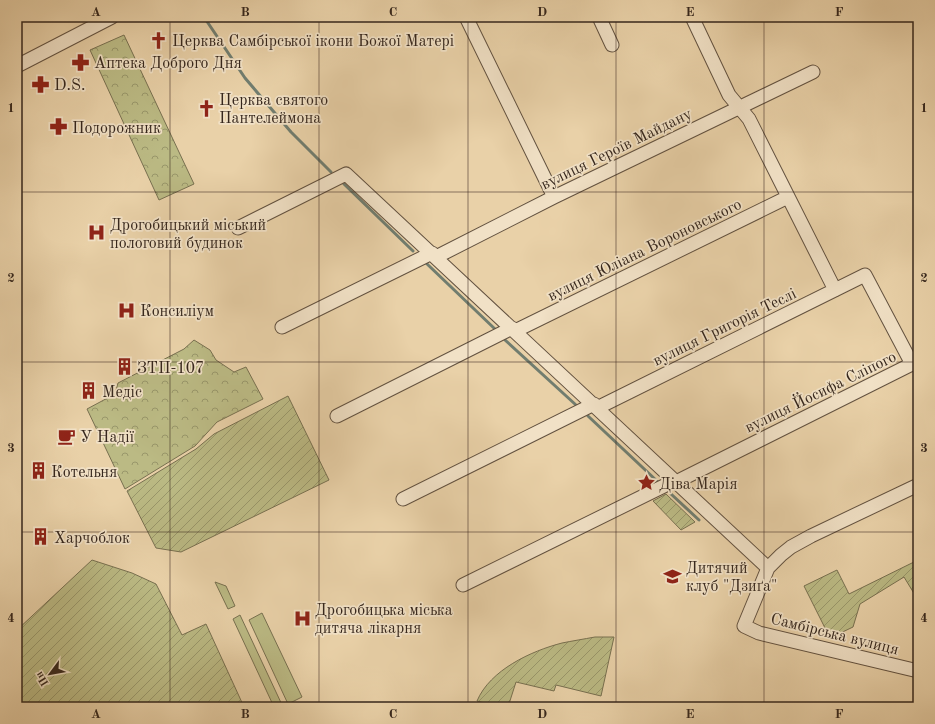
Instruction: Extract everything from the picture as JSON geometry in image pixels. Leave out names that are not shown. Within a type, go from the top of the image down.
[{"type":"street","points":[[17,66],[112,17]]},
{"type":"street","points":[[466,17],[554,197]]},
{"type":"street","points":[[599,17],[612,44]]},
{"type":"street","points":[[692,17],[729,95],[749,120],[835,290]]},
{"type":"street","name":"вулиця Героїв Майдану","points":[[282,327],[813,72]]},
{"type":"street","points":[[238,228],[346,174],[768,568],[791,548],[811,536],[918,485]]},
{"type":"street","name":"вулиця Юліана Вороновського","points":[[337,416],[513,329],[788,198]]},
{"type":"street","name":"вулиця Григорія Теслі","points":[[403,499],[865,275]]},
{"type":"street","name":"вулиця Йосифа Сліпого","points":[[463,585],[912,364],[865,275]]},
{"type":"street","name":"Самбірська вулиця","points":[[768,568],[744,626],[759,632],[918,671]]},
{"type":"green space","points":[[124,35],[194,184],[159,200],[90,50]]},
{"type":"green space","points":[[194,340],[210,350],[216,360],[234,372],[246,367],[263,399],[217,422],[195,446],[125,489],[87,409],[115,394],[118,383],[184,349]]},
{"type":"green space","points":[[288,396],[329,480],[181,552],[156,548],[127,491],[196,449],[214,434]]},
{"type":"green space","points":[[666,494],[695,522],[681,530],[653,501]]},
{"type":"green space","points":[[92,560],[132,573],[156,584],[182,635],[206,624],[244,707],[17,707],[17,630]]},
{"type":"green space","points":[[918,560],[918,600],[904,577],[860,604],[853,627],[830,638],[804,586],[837,570],[849,594]]},
{"type":"green space","points":[[215,582],[226,586],[235,606],[228,609]]},
{"type":"green space","points":[[262,613],[302,697],[288,704],[249,620]]},
{"type":"green space","points":[[240,615],[283,707],[274,707],[233,619]]},
{"type":"green space","points":[[595,637],[614,637],[601,696],[556,685],[554,691],[516,682],[508,707],[500,707],[477,701],[491,680],[513,663],[537,651],[562,643]]},
{"type":"waterway","points":[[204,17],[245,78],[291,132],[331,172]]},
{"type":"waterway","points":[[344,184],[413,251]]},
{"type":"waterway","points":[[426,263],[496,330]]},
{"type":"waterway","points":[[505,340],[576,405]]},
{"type":"waterway","points":[[588,416],[658,482]]},
{"type":"waterway","points":[[671,494],[699,520]]},
{"type":"place","name":"Церква Самбірської ікони Божої Матері","points":[[159,40]]},
{"type":"place","name":"Аптека Доброго Дня","points":[[81,62]]},
{"type":"place","name":"D.S.","points":[[41,84]]},
{"type":"place","name":"Церква святого Пантелеймона","points":[[206,108]]},
{"type":"place","name":"Подорожник","points":[[59,127]]},
{"type":"place","name":"Дрогобицький міський пологовий будинок","points":[[97,233]]},
{"type":"place","name":"Консиліум","points":[[127,310]]},
{"type":"place","name":"ЗТП-107","points":[[124,367]]},
{"type":"place","name":"Медіс","points":[[89,391]]},
{"type":"place","name":"У Надії","points":[[67,436]]},
{"type":"place","name":"Котельня","points":[[38,471]]},
{"type":"place","name":"Діва Марія","points":[[646,483]]},
{"type":"place","name":"Харчоблок","points":[[41,537]]},
{"type":"place","name":"Дитячий клуб \"Дзиґа\"","points":[[673,576]]},
{"type":"place","name":"Дрогобицька міська дитяча лікарня","points":[[302,618]]}]
